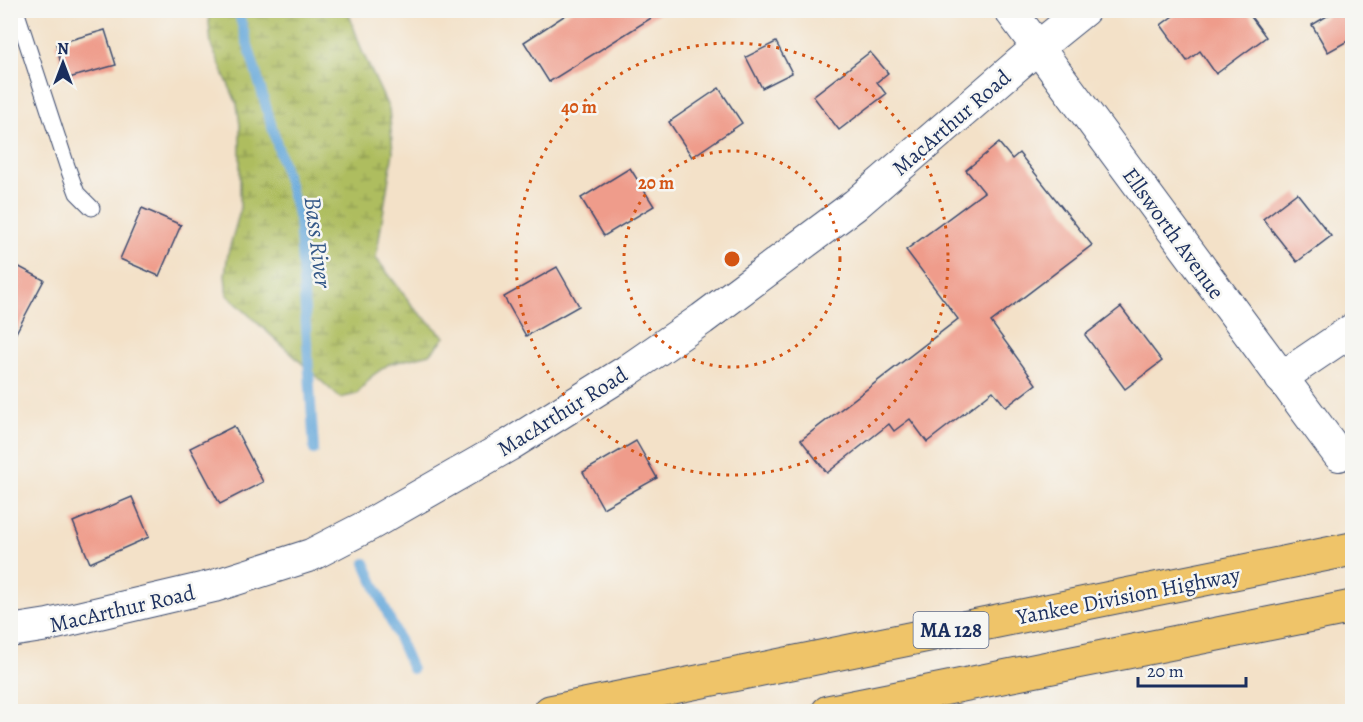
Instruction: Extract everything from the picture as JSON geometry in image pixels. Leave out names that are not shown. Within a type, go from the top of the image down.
[{"type":"highway","name":"Yankee Division Highway","points":[[550,711],[1353,549]]},
{"type":"highway","name":"MA 128","points":[[828,711],[1353,606]]},
{"type":"street","name":"Ellsworth Avenue","points":[[1010,10],[1339,455]]},
{"type":"street","name":"MacArthur Road","points":[[10,631],[48,626],[214,586],[311,555],[379,520],[509,445],[627,371],[702,320],[855,205],[1084,10]]},
{"type":"street","points":[[1281,378],[1353,330]]},
{"type":"lane","points":[[16,10],[66,166],[77,193],[92,208]]},
{"type":"green space","points":[[208,11],[348,11],[362,51],[389,109],[393,152],[376,258],[415,309],[445,337],[430,354],[389,364],[372,376],[357,394],[340,398],[227,295],[225,275],[228,253],[240,211],[240,125],[237,104],[211,45]]},
{"type":"building","points":[[573,10],[664,10],[549,82],[524,42]]},
{"type":"building","points":[[1181,10],[1246,10],[1266,37],[1216,74],[1200,51],[1187,61],[1161,25]]},
{"type":"building","points":[[1337,10],[1353,10],[1353,38],[1328,52],[1312,25]]},
{"type":"building","points":[[105,30],[116,65],[65,79],[56,44]]},
{"type":"building","points":[[776,42],[792,73],[762,88],[746,57]]},
{"type":"building","points":[[870,52],[888,73],[877,82],[886,94],[839,130],[813,96]]},
{"type":"building","points":[[719,88],[742,123],[692,157],[669,122]]},
{"type":"building","points":[[999,143],[1012,159],[1019,153],[1092,245],[991,322],[1036,384],[1006,407],[993,391],[927,442],[910,419],[894,431],[889,424],[827,473],[801,440],[958,319],[906,250],[984,192],[966,170]]},
{"type":"building","points":[[630,168],[654,206],[604,236],[581,198]]},
{"type":"building","points":[[1297,193],[1331,236],[1297,262],[1263,219]]},
{"type":"building","points":[[142,208],[181,225],[159,276],[120,259]]},
{"type":"building","points":[[10,262],[44,280],[10,344]]},
{"type":"building","points":[[557,267],[579,306],[526,336],[504,297]]},
{"type":"building","points":[[1121,307],[1162,361],[1125,389],[1085,335]]},
{"type":"building","points":[[234,426],[263,482],[220,504],[190,448]]},
{"type":"building","points":[[636,441],[657,478],[603,508],[583,472]]},
{"type":"building","points":[[132,497],[149,537],[90,563],[73,522]]},
{"type":"waterway","name":"Bass River","points":[[241,10],[240,18],[299,219],[314,450]]},
{"type":"waterway","name":"Bass River","points":[[365,563],[412,669]]}]
